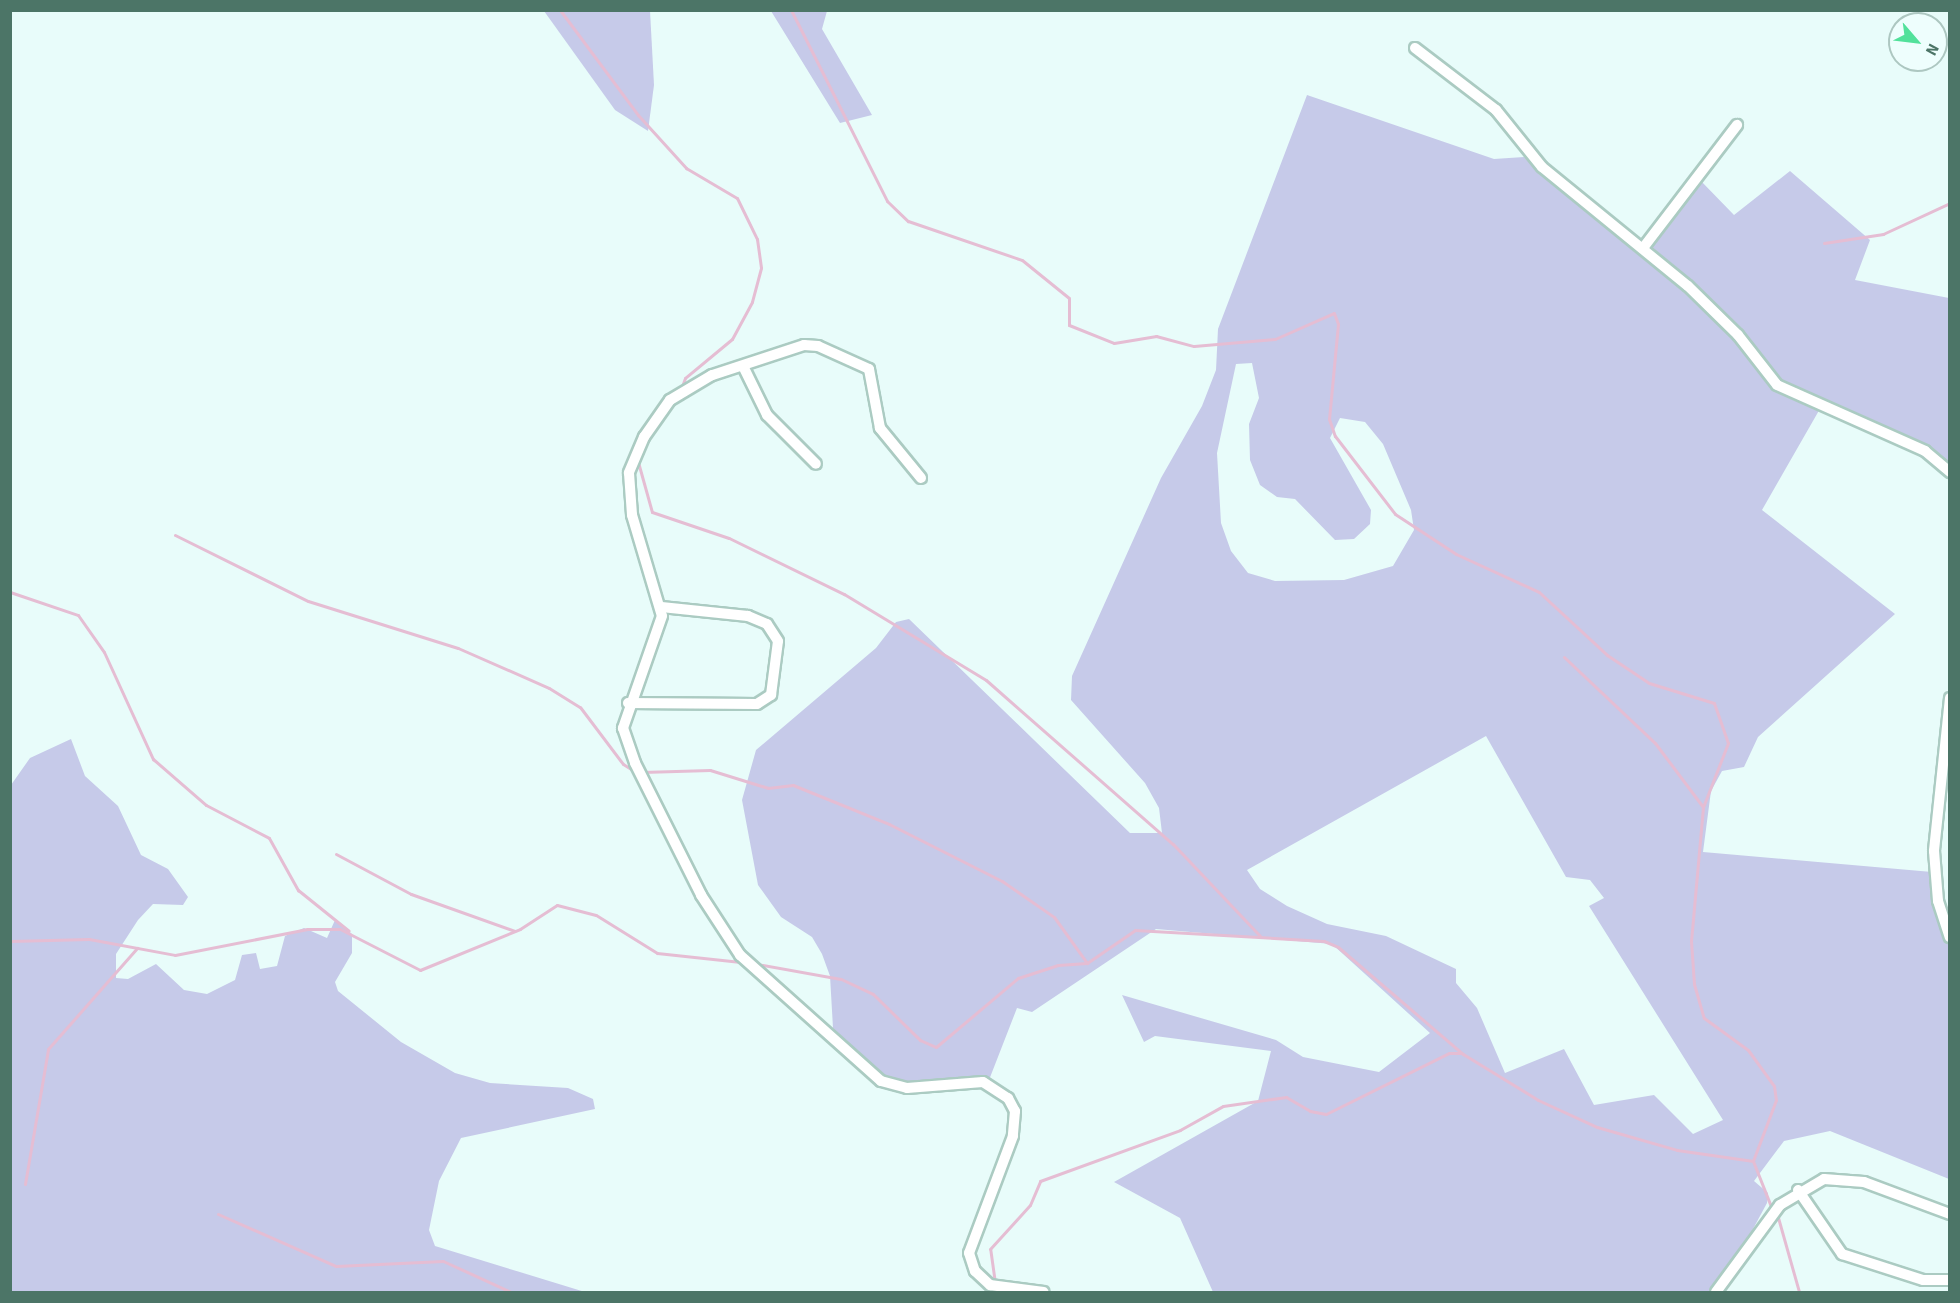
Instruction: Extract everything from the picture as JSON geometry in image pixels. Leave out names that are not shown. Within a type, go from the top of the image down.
[{"type":"street","points":[[1415,48],[1496,110],[1542,167],[1643,248],[1721,316],[1777,385],[1925,451],[1950,472]]},
{"type":"street","points":[[1643,248],[1737,125]]},
{"type":"street","points":[[921,478],[880,428],[871,375],[865,365],[811,344],[704,378],[670,400],[634,456],[629,473],[632,515],[661,607],[657,640],[628,703],[623,728],[635,763],[701,895],[740,955],[881,1081],[906,1088],[983,1082],[1013,1105],[1014,1136],[969,1253],[975,1271],[990,1285],[1044,1293]]},
{"type":"street","points":[[743,366],[767,415],[816,464]]},
{"type":"street","points":[[628,703],[757,704],[771,694],[778,641],[767,624],[748,615],[661,607]]},
{"type":"street","points":[[1950,698],[1934,852],[1938,901],[1950,937]]},
{"type":"street","points":[[1716,1293],[1779,1205],[1798,1190],[1824,1179],[1850,1179],[1950,1214]]},
{"type":"street","points":[[1798,1190],[1842,1254],[1923,1280],[1950,1280]]},
{"type":"shaded area","points":[[544,11],[650,11],[654,85],[648,131],[615,110]]},
{"type":"shaded area","points":[[771,11],[827,11],[822,29],[872,115],[840,123]]},
{"type":"shaded area","points":[[1307,95],[1494,159],[1524,157],[1643,256],[1700,180],[1734,215],[1790,171],[1870,240],[1855,280],[1949,298],[1949,476],[1931,457],[1821,407],[1762,510],[1895,614],[1758,737],[1744,767],[1722,771],[1711,791],[1703,852],[1932,872],[1949,942],[1949,1179],[1830,1131],[1784,1141],[1754,1181],[1768,1193],[1767,1203],[1719,1292],[1213,1292],[1180,1218],[1114,1182],[1258,1101],[1271,1051],[1155,1036],[1144,1042],[1122,995],[1276,1040],[1303,1057],[1379,1072],[1430,1033],[1332,944],[1156,929],[1032,1012],[1017,1008],[989,1080],[894,1083],[853,1056],[833,1028],[830,976],[822,954],[812,937],[781,917],[758,885],[742,800],[756,750],[876,648],[896,622],[909,619],[1130,833],[1162,833],[1159,808],[1145,783],[1071,700],[1072,676],[1161,478],[1202,406],[1216,370],[1218,329]],"holes":[[[1252,363],[1259,398],[1249,424],[1250,460],[1260,485],[1277,497],[1295,499],[1335,540],[1354,539],[1370,524],[1371,510],[1330,438],[1340,418],[1365,422],[1383,444],[1411,510],[1414,530],[1393,566],[1344,580],[1275,581],[1248,573],[1231,551],[1221,523],[1217,453],[1236,364]],[[1486,736],[1566,877],[1590,880],[1604,898],[1589,906],[1723,1120],[1693,1134],[1654,1095],[1594,1105],[1564,1049],[1505,1073],[1477,1008],[1456,983],[1456,969],[1386,936],[1327,924],[1287,906],[1260,889],[1247,870]]]},
{"type":"shaded area","points":[[71,739],[85,776],[118,806],[141,855],[168,869],[188,897],[183,905],[153,904],[138,920],[116,954],[116,978],[128,979],[156,964],[184,990],[207,994],[235,980],[242,955],[256,953],[260,969],[277,966],[285,936],[304,928],[327,938],[335,920],[352,934],[352,953],[335,982],[338,991],[401,1042],[455,1073],[490,1083],[568,1088],[593,1099],[595,1109],[461,1138],[439,1181],[429,1230],[435,1246],[585,1292],[11,1292],[11,785],[30,758]]},
{"type":"waterway","points":[[560,10],[638,115],[686,168],[737,198],[757,239],[761,268],[752,302],[732,339],[685,378],[681,389]]},
{"type":"waterway","points":[[791,10],[887,201],[908,221],[1022,260],[1069,298],[1069,325],[1114,343],[1156,336],[1194,346],[1275,339],[1334,313],[1338,324],[1329,419],[1335,436],[1395,514],[1456,554],[1539,592],[1607,655],[1649,683],[1714,703],[1728,743],[1703,807],[1691,941],[1694,984],[1704,1018],[1748,1050],[1774,1086],[1776,1100],[1753,1161],[1772,1209]]},
{"type":"waterway","points":[[1824,243],[1883,234],[1950,203]]},
{"type":"waterway","points":[[638,462],[652,512],[729,538],[844,594],[986,680],[1173,844],[1260,936]]},
{"type":"waterway","points":[[175,535],[308,601],[458,648],[549,688],[580,707],[623,764],[636,772]]},
{"type":"waterway","points":[[10,592],[78,615],[104,652],[153,759],[206,805],[269,838],[298,890],[349,931]]},
{"type":"waterway","points":[[1564,657],[1655,743],[1703,807]]},
{"type":"waterway","points":[[642,772],[710,770],[768,788],[793,785],[889,824],[1002,881],[1054,917],[1087,963]]},
{"type":"waterway","points":[[336,854],[411,894],[515,931]]},
{"type":"waterway","points":[[10,941],[89,939],[175,955],[307,929],[340,929],[420,970],[520,929],[557,905],[596,915],[657,953],[741,962]]},
{"type":"waterway","points":[[757,964],[841,979],[873,994],[920,1040],[936,1047],[1018,978],[1058,965],[1087,963],[1135,930],[1324,941],[1338,947],[1463,1054],[1538,1100],[1597,1127],[1677,1150],[1753,1161]]},
{"type":"waterway","points":[[25,1184],[48,1049],[137,948]]},
{"type":"waterway","points":[[995,1283],[990,1249],[1030,1205],[1040,1181],[1180,1130],[1223,1106],[1286,1097],[1310,1111],[1326,1114],[1449,1053],[1461,1053]]},
{"type":"waterway","points":[[218,1214],[336,1266],[443,1261],[511,1292]]},
{"type":"waterway","points":[[1777,1214],[1799,1292]]}]
